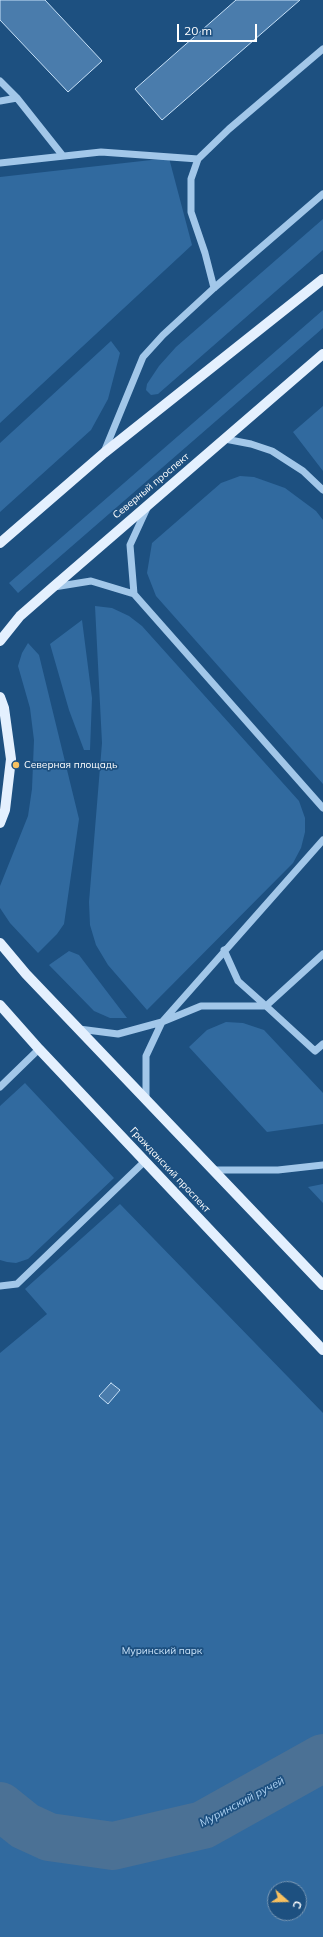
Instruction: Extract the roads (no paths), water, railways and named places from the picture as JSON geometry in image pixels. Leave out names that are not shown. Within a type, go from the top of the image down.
[{"type":"main road","points":[[0,543],[104,453],[323,279]]},
{"type":"main road","name":"Северный проспект","points":[[0,641],[20,616],[323,354]]},
{"type":"main road","points":[[0,697],[4,708],[11,759],[5,810],[0,823]]},
{"type":"main road","points":[[0,943],[26,974],[323,1285]]},
{"type":"main road","name":"Гражданский проспект","points":[[0,1005],[38,1049],[323,1350]]},
{"type":"street","points":[[214,288],[205,253],[191,212],[191,179],[198,159],[229,129],[323,49]]},
{"type":"street","points":[[0,80],[17,98],[63,156]]},
{"type":"street","points":[[0,101],[17,98]]},
{"type":"street","points":[[0,163],[101,152],[198,159]]},
{"type":"street","points":[[104,453],[143,357],[214,288],[323,194]]},
{"type":"street","points":[[225,440],[251,444],[272,451],[303,471],[323,490]]},
{"type":"street","points":[[134,594],[130,545],[148,504]]},
{"type":"street","points":[[52,588],[91,581],[134,594],[323,808]]},
{"type":"street","points":[[146,1099],[146,1056],[162,1022],[224,950],[323,840]]},
{"type":"street","points":[[224,950],[238,981],[315,1051],[323,1044]]},
{"type":"street","points":[[79,1029],[118,1034],[162,1022],[201,1006],[266,1006],[323,954]]},
{"type":"street","points":[[0,1087],[38,1049]]},
{"type":"street","points":[[0,1286],[17,1284],[145,1161]]},
{"type":"street","points":[[213,1170],[278,1170],[323,1165]]},
{"type":"waterway","name":"Муринский ручей","points":[[0,1806],[25,1826],[49,1837],[113,1846],[203,1825],[323,1758]]},
{"type":"place","name":"Северная площадь","points":[[16,765]]},
{"type":"park label","name":"Муринский парк","points":[[162,1651]]}]
